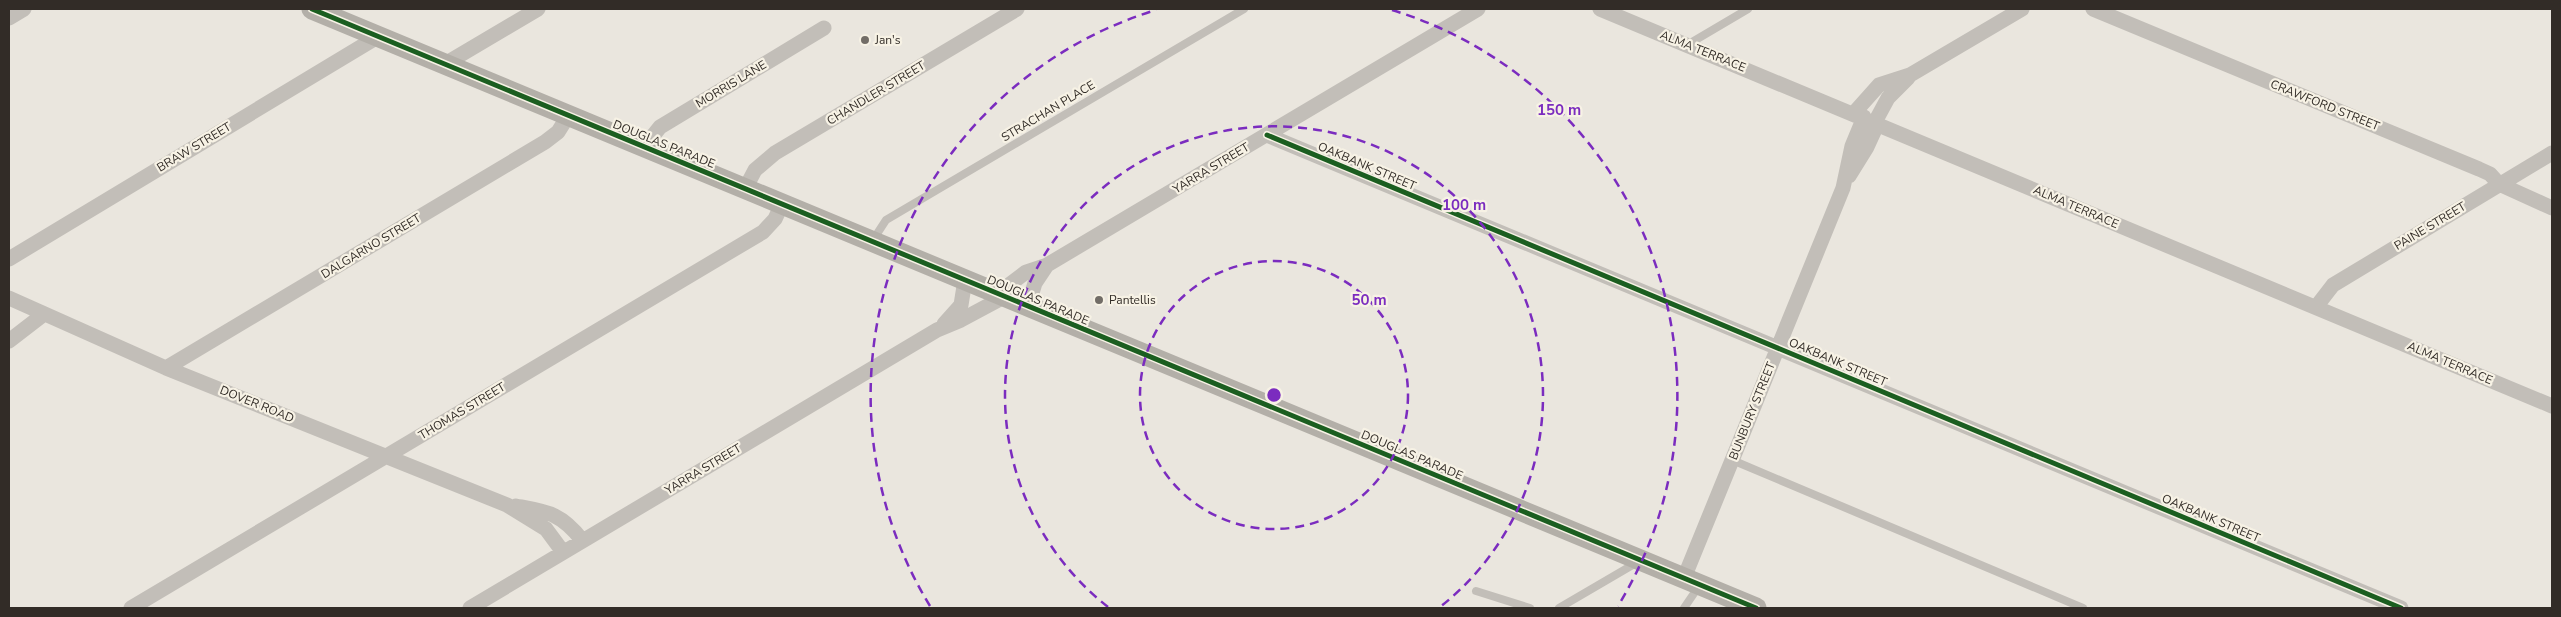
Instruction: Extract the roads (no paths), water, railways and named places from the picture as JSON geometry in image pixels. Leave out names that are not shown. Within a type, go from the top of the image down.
[{"type":"street","points":[[9,18],[24,9]]},
{"type":"street","name":"DOUGLAS PARADE","points":[[312,9],[1756,608]]},
{"type":"street","points":[[445,64],[538,9]]},
{"type":"street","name":"CHANDLER STREET","points":[[745,188],[755,170],[776,153],[1017,9]]},
{"type":"street","name":"YARRA STREET","points":[[470,608],[937,330],[960,320],[1001,295],[1026,272],[1047,265],[1478,9]]},
{"type":"street","name":"ALMA TERRACE","points":[[1600,9],[1868,119],[2552,406]]},
{"type":"street","name":"BUNBURY STREET","points":[[1692,582],[1732,460],[1842,188],[1867,147],[1868,119],[1879,85],[1915,72],[2022,9]]},
{"type":"street","name":"CRAWFORD STREET","points":[[2093,9],[2479,168],[2490,174],[2499,184],[2552,208]]},
{"type":"street","name":"MORRIS LANE","points":[[644,147],[660,127],[824,28]]},
{"type":"street","name":"BRAW STREET","points":[[9,258],[379,36]]},
{"type":"street","name":"BUNBURY STREET","points":[[1868,119],[1915,72]]},
{"type":"street","name":"DALGARNO STREET","points":[[166,368],[545,142],[555,135],[568,116]]},
{"type":"street","name":"OAKBANK STREET","points":[[1267,135],[2401,608]]},
{"type":"street","name":"PAINE STREET","points":[[2316,308],[2333,285],[2552,153]]},
{"type":"street","name":"THOMAS STREET","points":[[131,608],[763,232],[775,219],[782,204]]},
{"type":"street","name":"YARRA STREET","points":[[1028,306],[1035,283],[1047,265]]},
{"type":"street","name":"YARRA STREET","points":[[937,330],[959,308],[965,280]]},
{"type":"street","name":"DOVER ROAD","points":[[9,298],[166,368],[507,505],[546,529],[563,552]]},
{"type":"street","points":[[9,341],[44,314]]},
{"type":"street","name":"DOVER ROAD","points":[[507,505],[544,511],[559,516],[573,528],[582,540]]},
{"type":"lane","name":"STRACHAN PLACE","points":[[872,241],[886,220],[1244,9]]},
{"type":"lane","points":[[1687,45],[1748,9]]},
{"type":"lane","points":[[1732,460],[2083,608]]},
{"type":"lane","points":[[1559,608],[1640,561]]},
{"type":"lane","points":[[1684,608],[1690,602],[1692,582]]},
{"type":"lane","points":[[1476,591],[1530,608]]},
{"type":"place","name":"Jan's","points":[[865,40]]},
{"type":"place","name":"Pantellis","points":[[1099,300]]}]
